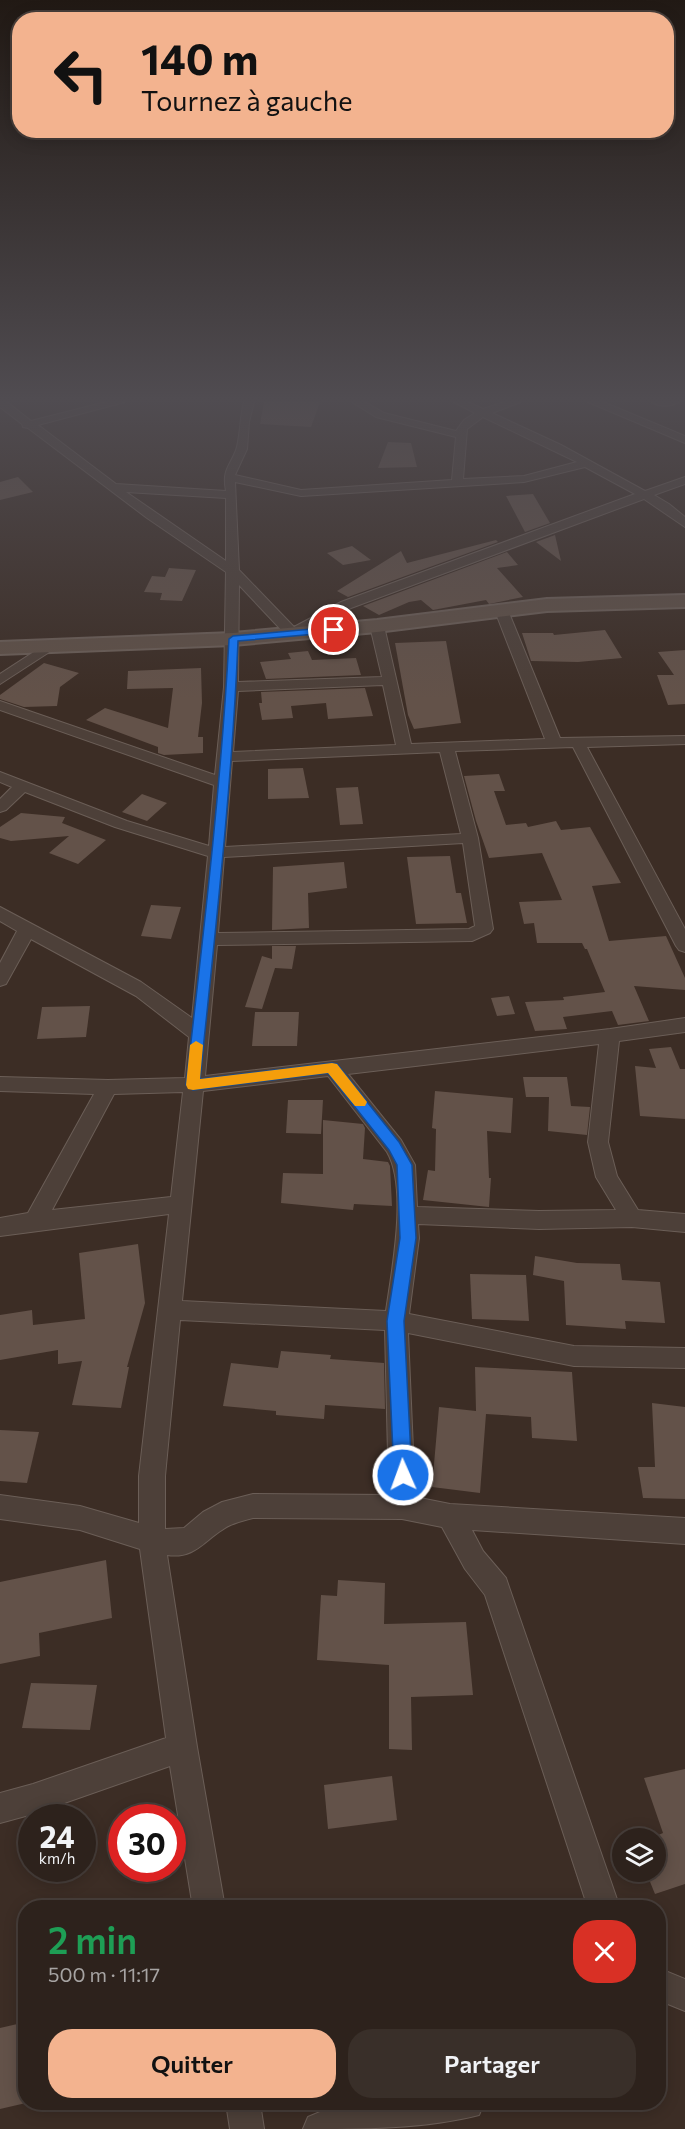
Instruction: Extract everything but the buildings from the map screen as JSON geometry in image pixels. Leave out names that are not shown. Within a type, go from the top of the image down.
[{"type":"main road","points":[[0,648],[233,639],[377,626],[547,605],[685,601]]},
{"type":"street","points":[[132,501],[232,570],[292,633],[346,605],[630,501]]},
{"type":"street","points":[[208,1900],[182,1747],[152,1540],[152,1476],[208,939],[231,687],[232,501]]},
{"type":"street","points":[[654,501],[675,513],[685,523]]},
{"type":"street","points":[[502,611],[554,743]]},
{"type":"street","points":[[377,626],[405,750]]},
{"type":"street","points":[[0,680],[49,646]]},
{"type":"street","points":[[231,687],[388,681]]},
{"type":"street","points":[[0,705],[222,782]]},
{"type":"street","points":[[224,757],[554,743],[685,740]]},
{"type":"street","points":[[578,743],[685,946]]},
{"type":"street","points":[[208,939],[472,935],[479,933],[485,926],[470,838],[447,748]]},
{"type":"street","points":[[0,777],[130,827],[215,853],[470,838]]},
{"type":"street","points":[[0,807],[23,786]]},
{"type":"street","points":[[0,913],[27,930],[133,985],[198,1033]]},
{"type":"street","points":[[0,980],[27,930]]},
{"type":"street","points":[[0,1084],[108,1087],[193,1085],[610,1036],[685,1025]]},
{"type":"street","points":[[610,1036],[598,1142],[607,1177],[632,1218]]},
{"type":"street","points":[[332,1068],[394,1146],[405,1165],[408,1238],[396,1321],[403,1454],[402,1507]]},
{"type":"street","points":[[35,1221],[108,1087]]},
{"type":"street","points":[[0,1227],[181,1204]]},
{"type":"street","points":[[406,1216],[439,1215],[539,1220],[632,1218],[685,1223]]},
{"type":"street","points":[[169,1310],[396,1321],[574,1356],[685,1358]]},
{"type":"street","points":[[0,1508],[80,1518],[152,1540],[172,1543],[190,1540],[212,1521],[231,1511],[253,1506],[402,1507],[450,1516],[685,1531]]},
{"type":"street","points":[[450,1516],[474,1560],[496,1587],[601,1900]]},
{"type":"street","points":[[0,1808],[33,1799],[182,1747]]},
{"type":"street","points":[[666,1987],[685,1995]]},
{"type":"street","points":[[244,2110],[247,2129]]},
{"type":"street","points":[[320,2129],[427,2110]]},
{"type":"slow traffic","points":[[196,1045],[193,1085],[332,1068],[360,1102]]},
{"type":"route","points":[[334,630],[233,639],[231,687],[207,959],[193,1085],[332,1068],[394,1146],[405,1165],[408,1238],[396,1321],[403,1475]]}]
